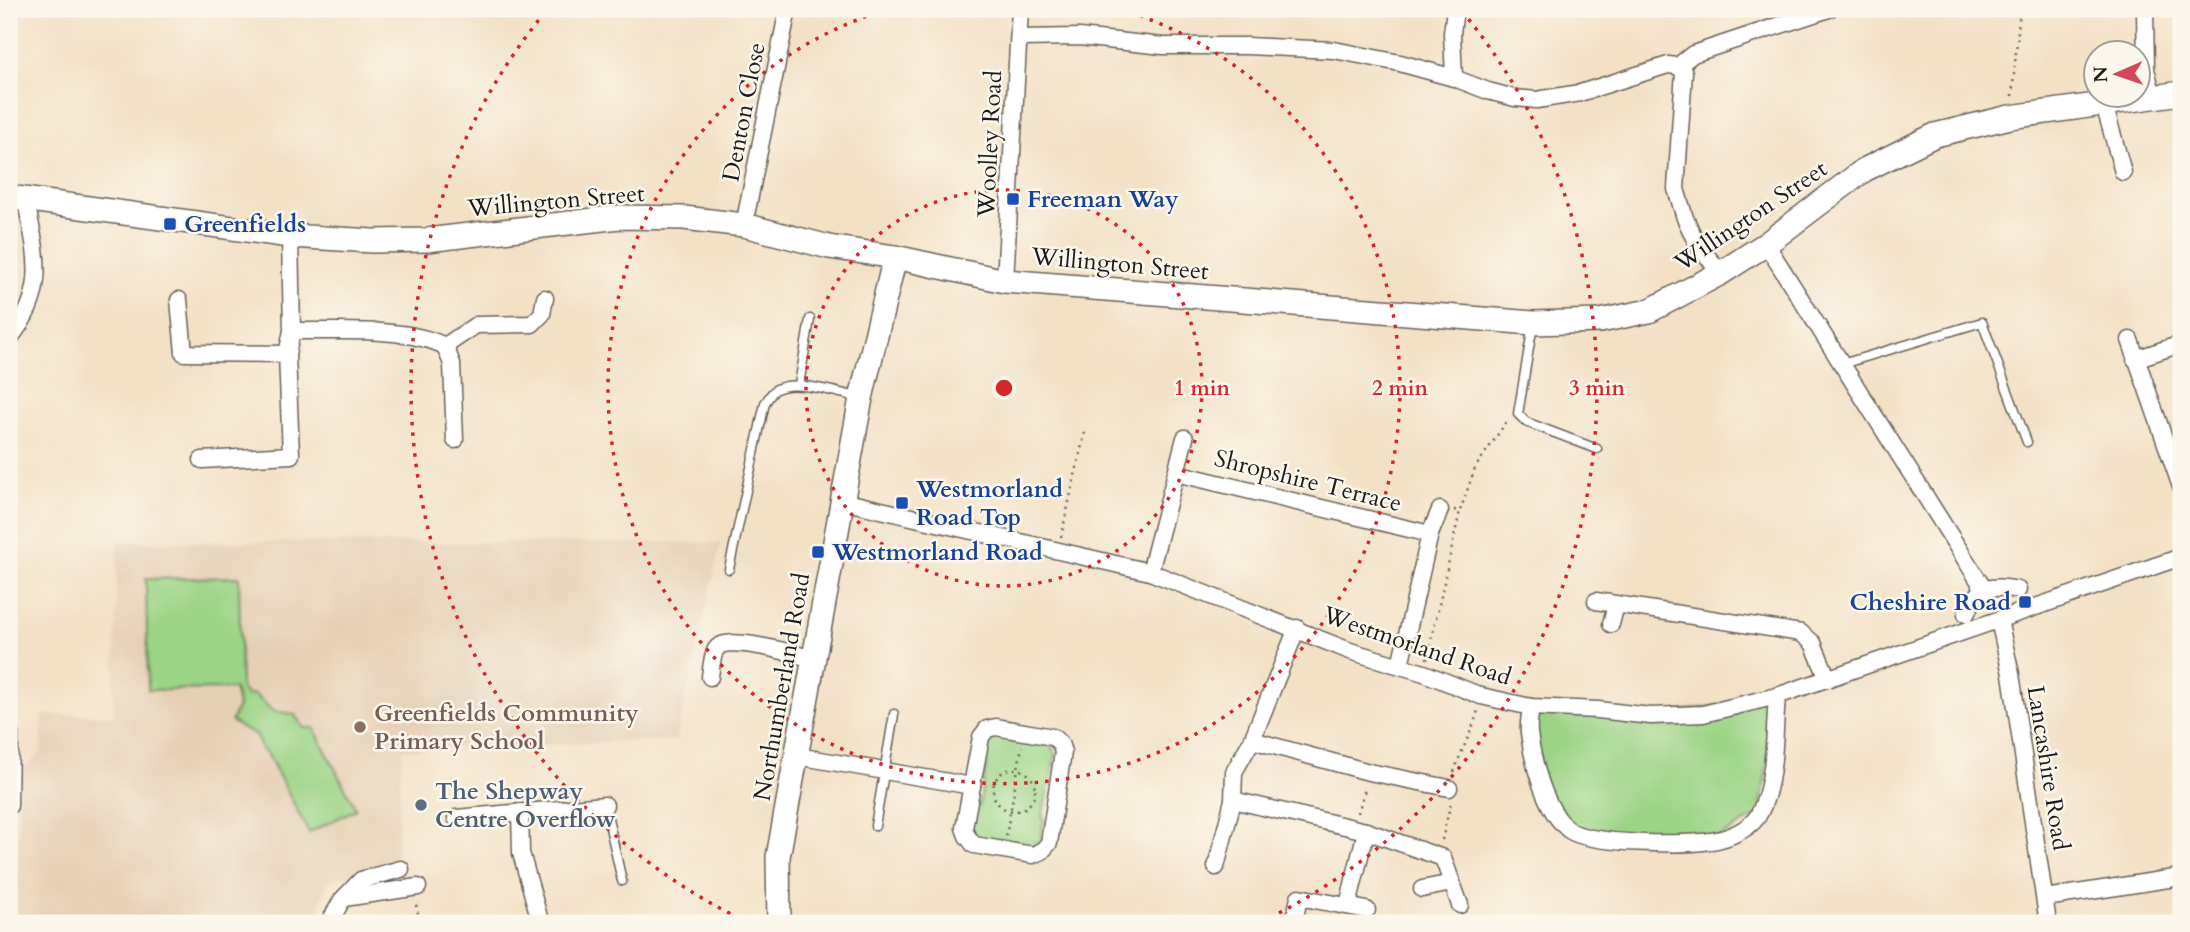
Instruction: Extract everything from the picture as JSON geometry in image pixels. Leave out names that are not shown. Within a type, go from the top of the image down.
[{"type":"street","name":"Denton Close","points":[[744,225],[788,9]]},
{"type":"street","name":"Woolley Road","points":[[1005,281],[1020,9]]},
{"type":"street","points":[[1454,78],[1452,33],[1455,9]]},
{"type":"street","points":[[1678,66],[1693,54],[1829,9]]},
{"type":"street","points":[[2145,9],[2146,69],[2153,97]]},
{"type":"street","points":[[1019,38],[1079,37],[1163,46],[1334,50],[1400,63],[1515,98],[1537,100],[1580,93],[1668,65],[1678,66],[1684,72],[1676,189],[1697,244],[1721,273]]},
{"type":"street","name":"Willington Street","points":[[2153,97],[2181,93]]},
{"type":"street","name":"Willington Street","points":[[17,198],[290,236],[373,241],[427,240],[619,217],[684,218],[744,225],[829,247],[895,257],[1005,281],[1533,323],[1600,321],[1649,312],[1721,273],[1766,244],[1864,170],[1935,135],[2010,117],[2082,107]]},
{"type":"street","points":[[2105,108],[2123,172]]},
{"type":"street","points":[[9,339],[23,323],[36,292],[38,260],[17,198]]},
{"type":"street","points":[[202,460],[291,455],[287,354],[292,331],[290,236]]},
{"type":"street","points":[[1766,244],[1984,589]]},
{"type":"street","name":"Northumberland Road","points":[[779,923],[778,857],[861,398],[895,257]]},
{"type":"street","points":[[445,346],[476,325],[532,324],[542,314],[545,298]]},
{"type":"street","points":[[179,300],[184,353],[287,354]]},
{"type":"street","points":[[292,331],[402,333],[434,340],[445,346],[452,364],[455,440]]},
{"type":"street","points":[[2130,340],[2181,487]]},
{"type":"street","points":[[2135,359],[2181,344]]},
{"type":"street","points":[[1150,572],[1185,438]]},
{"type":"street","name":"Shropshire Terrace","points":[[1175,472],[1430,534]]},
{"type":"street","name":"Westmorland Road","points":[[842,501],[1150,572],[1350,651],[1424,673],[1481,696],[1531,707],[1651,716],[1703,713],[1777,696],[2181,557]]},
{"type":"street","points":[[1400,665],[1430,534],[1440,510]]},
{"type":"street","points":[[1966,614],[1972,601],[1984,589],[1996,586],[2018,590]]},
{"type":"street","points":[[1596,601],[1801,633],[1813,643],[1828,679]]},
{"type":"street","points":[[1611,624],[1616,605]]},
{"type":"street","name":"Lancashire Road","points":[[1999,620],[2011,674],[2048,923]]},
{"type":"street","points":[[1216,867],[1233,800],[1234,772],[1252,740],[1297,628]]},
{"type":"street","points":[[710,677],[716,649],[722,644],[743,643],[814,659]]},
{"type":"street","points":[[1531,707],[1528,731],[1543,792],[1554,814],[1570,831],[1588,838],[1632,842],[1712,841],[1740,832],[1760,814],[1769,780],[1777,696]]},
{"type":"street","points":[[996,727],[1053,737],[1060,743],[1063,752],[1049,843],[1042,851],[1033,855],[974,845],[964,828],[972,786],[981,737],[988,729],[996,727]]},
{"type":"street","points":[[9,806],[10,734]]},
{"type":"street","points":[[1252,740],[1369,772],[1449,788]]},
{"type":"street","points":[[797,756],[972,786]]},
{"type":"street","points":[[1233,800],[1360,829],[1443,858],[1460,905]]},
{"type":"street","points":[[456,818],[605,804]]},
{"type":"street","points":[[520,812],[521,853],[539,917],[544,923]]},
{"type":"street","points":[[1348,905],[1360,829]]},
{"type":"street","points":[[328,923],[360,880],[401,869]]},
{"type":"street","points":[[2045,898],[2181,877]]},
{"type":"street","points":[[1422,889],[1452,883]]},
{"type":"street","points":[[344,898],[415,888]]},
{"type":"street","points":[[1294,923],[1299,897],[1367,910]]},
{"type":"lane","points":[[799,385],[810,318]]},
{"type":"lane","points":[[1842,364],[1982,322],[2027,442]]},
{"type":"lane","points":[[1533,323],[1518,414],[1526,422],[1597,449]]},
{"type":"lane","points":[[729,569],[765,403],[773,391],[785,385],[799,385],[861,398]]},
{"type":"lane","points":[[875,826],[894,714]]},
{"type":"lane","points":[[605,804],[622,881]]},
{"type":"path","points":[[2010,117],[2020,9]]},
{"type":"path","points":[[1424,673],[1460,511],[1475,468],[1504,423],[1518,414]]},
{"type":"path","points":[[1058,550],[1085,432]]},
{"type":"path","points":[[1440,510],[1441,507],[1460,511]]},
{"type":"path","points":[[1003,850],[1025,732]]},
{"type":"path","points":[[1018,770],[1031,778],[1035,793],[1027,807],[1011,811],[997,802],[994,786],[1003,773],[1018,770]]},
{"type":"path","points":[[1360,829],[1369,772]]},
{"type":"path","points":[[415,888],[420,923]]},
{"type":"shaded area","name":"Greenfields Community Primary School","points":[[118,542],[721,543],[676,740],[402,750],[396,860],[328,882],[314,923],[17,923],[19,774],[41,752],[43,715],[113,715]]},
{"type":"green space","points":[[239,577],[241,689],[247,695],[254,694],[273,711],[294,714],[304,728],[314,728],[356,809],[309,833],[267,753],[261,749],[256,734],[231,721],[238,706],[234,689],[148,690],[146,579]]},
{"type":"green space","points":[[1777,696],[1760,814],[1712,841],[1570,831],[1543,792],[1531,707],[1651,716]]},
{"type":"green space","points":[[998,735],[1050,744],[1056,754],[1042,818],[1041,839],[1030,848],[1012,845],[1012,842],[1001,839],[1000,843],[979,838],[971,829],[975,805],[979,806],[987,764],[983,763],[987,746],[991,739]]},
{"type":"place","name":"Freeman Way","points":[[1013,199]]},
{"type":"place","name":"Greenfields","points":[[170,224]]},
{"type":"place","name":"Westmorland Road Top","points":[[902,503]]},
{"type":"place","name":"Westmorland Road","points":[[818,552]]},
{"type":"place","name":"Cheshire Road","points":[[2025,602]]},
{"type":"place","name":"Greenfields Community Primary School","points":[[360,727]]},
{"type":"place","name":"The Shepway Centre Overflow","points":[[421,805]]}]
